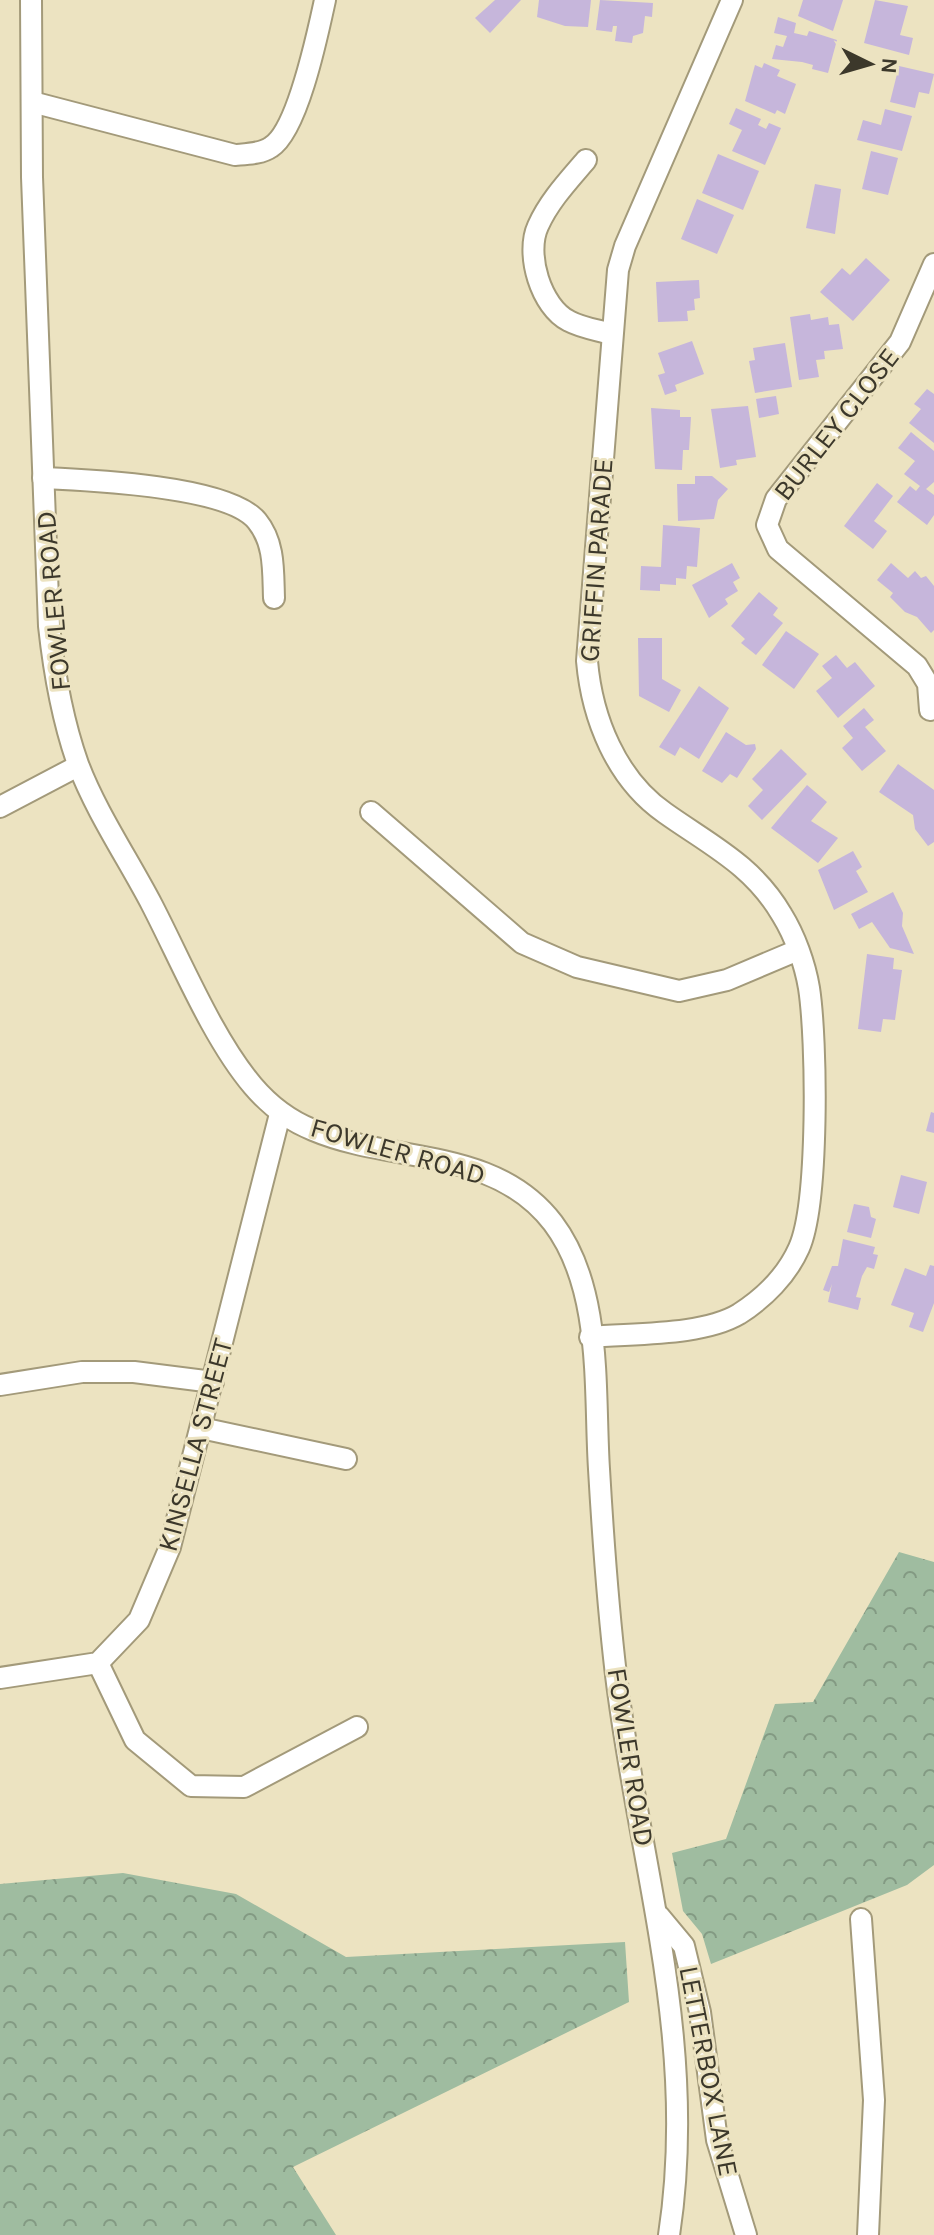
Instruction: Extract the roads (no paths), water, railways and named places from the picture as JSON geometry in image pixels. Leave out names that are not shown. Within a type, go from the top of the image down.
[{"type":"street","name":"FOWLER ROAD","points":[[31,0],[43,478],[55,679],[78,766],[233,1060],[280,1114],[313,1130],[349,1142],[475,1167],[524,1193],[550,1219],[569,1248],[586,1303],[617,1679],[658,1915],[675,2058],[676,2187],[669,2235]]},
{"type":"street","points":[[32,102],[235,155],[258,153],[273,146],[289,126],[325,0]]},
{"type":"street","name":"GRIFFIN PARADE","points":[[590,1337],[717,1324],[748,1307],[789,1267],[806,1223],[812,1154],[812,1012],[798,950],[783,916],[748,869],[663,812],[637,786],[608,743],[594,707],[587,661],[611,334],[625,246],[732,0]]},
{"type":"street","points":[[586,160],[560,190],[536,229],[534,257],[543,291],[558,314],[568,321],[611,334]]},
{"type":"street","name":"BURLEY CLOSE","points":[[930,710],[928,684],[917,666],[778,549],[767,525],[776,499],[900,342],[934,264]]},
{"type":"street","points":[[43,478],[158,488],[214,499],[247,511],[259,523],[271,548],[274,598]]},
{"type":"street","points":[[0,807],[78,766]]},
{"type":"street","points":[[371,812],[522,943],[577,967],[679,991],[727,980],[798,950]]},
{"type":"street","name":"KINSELLA STREET","points":[[98,1663],[139,1620],[170,1547],[280,1114]]},
{"type":"street","points":[[0,1385],[82,1372],[134,1372],[213,1382]]},
{"type":"street","points":[[201,1428],[346,1459]]},
{"type":"street","points":[[0,1678],[98,1663],[135,1740],[191,1786],[244,1787],[357,1727]]},
{"type":"street","name":"LETTERBOX LANE","points":[[658,1915],[684,1946],[700,2012],[717,2140],[746,2235]]},
{"type":"street","points":[[861,1919],[874,2100],[868,2235]]}]
